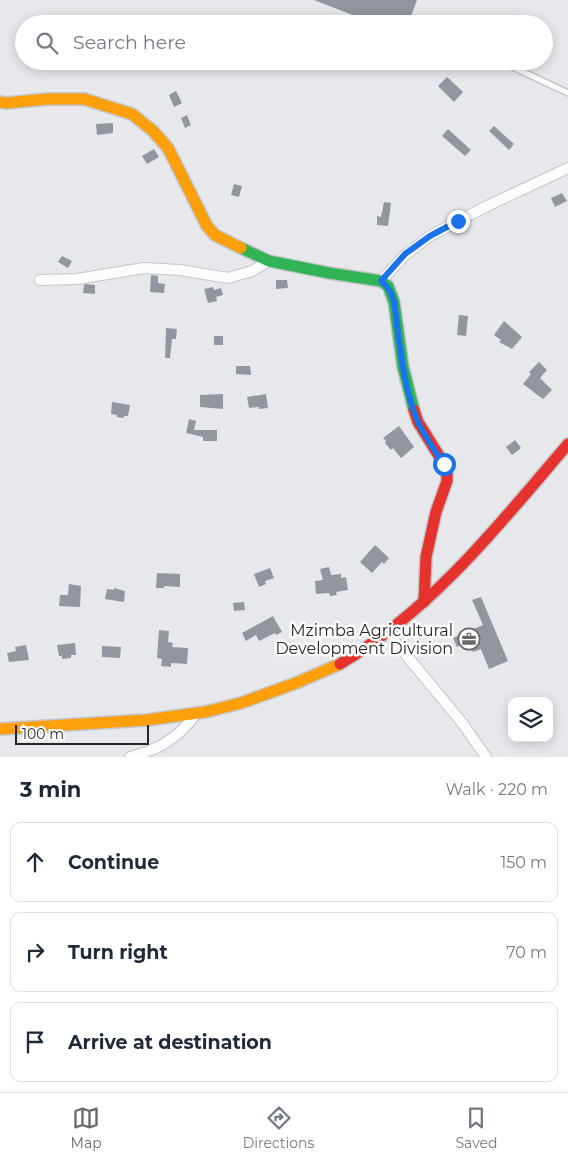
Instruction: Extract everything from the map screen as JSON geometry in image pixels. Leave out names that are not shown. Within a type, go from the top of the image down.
[{"type":"street","points":[[0,102],[84,98],[132,114],[153,131],[168,148],[207,226],[215,235],[269,261],[381,281],[388,286],[393,294],[403,367],[409,395],[418,422],[447,472],[447,481],[436,512],[426,557],[424,602]]},
{"type":"street","points":[[381,281],[405,254],[430,236],[487,206],[568,168]]},
{"type":"street","points":[[40,280],[77,279],[144,268],[180,270],[228,278],[252,271],[269,261]]},
{"type":"street","points":[[0,729],[196,714],[228,707],[304,681],[341,664],[388,633],[448,579],[568,444]]},
{"type":"street","points":[[388,633],[463,724],[486,757]]},
{"type":"street","points":[[130,757],[146,753],[174,738],[196,714]]},
{"type":"lane","points":[[519,70],[568,93]]},
{"type":"building","points":[[314,0],[417,0],[411,15],[353,15]]},
{"type":"building","points":[[447,77],[463,92],[454,102],[438,86]]},
{"type":"building","points":[[176,91],[182,103],[174,107],[169,95]]},
{"type":"building","points":[[187,115],[191,125],[185,128],[181,118]]},
{"type":"building","points":[[113,123],[113,133],[97,135],[96,124]]},
{"type":"building","points":[[494,126],[514,144],[509,150],[489,131]]},
{"type":"building","points":[[448,129],[471,150],[465,156],[442,136]]},
{"type":"building","points":[[154,149],[159,157],[147,164],[142,156]]},
{"type":"building","points":[[234,184],[242,186],[239,197],[231,195]]},
{"type":"building","points":[[562,193],[567,201],[555,207],[551,198]]},
{"type":"building","points":[[384,202],[391,203],[388,226],[377,225],[377,216],[381,217]]},
{"type":"building","points":[[62,256],[72,261],[68,268],[58,262]]},
{"type":"building","points":[[151,275],[158,276],[158,283],[165,284],[164,293],[150,292]]},
{"type":"building","points":[[276,280],[287,280],[288,288],[276,289]]},
{"type":"building","points":[[84,285],[95,285],[95,294],[83,293]]},
{"type":"building","points":[[213,287],[214,290],[221,288],[223,295],[216,297],[217,301],[208,303],[204,289]]},
{"type":"building","points":[[459,315],[468,316],[466,336],[457,335]]},
{"type":"building","points":[[504,321],[522,337],[512,349],[499,342],[501,340],[494,335]]},
{"type":"building","points":[[166,328],[177,329],[176,339],[172,339],[170,358],[165,358]]},
{"type":"building","points":[[214,336],[223,336],[223,345],[214,345]]},
{"type":"building","points":[[539,362],[547,370],[540,378],[552,390],[543,399],[523,384],[531,374],[529,372]]},
{"type":"building","points":[[236,366],[250,366],[251,375],[236,374]]},
{"type":"building","points":[[223,394],[223,409],[200,407],[200,395]]},
{"type":"building","points":[[266,394],[268,408],[249,408],[247,397]]},
{"type":"building","points":[[112,402],[130,405],[128,416],[124,416],[124,418],[111,414]]},
{"type":"building","points":[[189,419],[196,421],[194,430],[217,430],[217,441],[203,441],[203,437],[186,433]]},
{"type":"building","points":[[399,426],[414,447],[401,458],[393,448],[391,450],[383,438]]},
{"type":"building","points":[[515,440],[521,448],[512,455],[506,447]]},
{"type":"building","points":[[375,545],[389,558],[384,564],[382,562],[372,573],[360,562]]},
{"type":"building","points":[[329,567],[331,575],[341,574],[341,578],[346,577],[348,590],[336,592],[337,595],[330,596],[329,593],[316,594],[315,581],[323,580],[320,569]]},
{"type":"building","points":[[270,568],[274,578],[265,581],[266,584],[259,587],[254,574]]},
{"type":"building","points":[[157,573],[180,574],[180,587],[164,586],[164,588],[156,588]]},
{"type":"building","points":[[69,584],[81,586],[80,607],[59,606],[60,595],[68,595]]},
{"type":"building","points":[[114,588],[125,591],[124,602],[105,599],[107,589],[114,590]]},
{"type":"building","points":[[481,597],[508,661],[489,669],[481,649],[473,652],[469,642],[457,647],[453,638],[483,625],[472,600]]},
{"type":"building","points":[[244,602],[245,610],[234,611],[233,603]]},
{"type":"building","points":[[273,616],[282,632],[276,635],[275,633],[259,641],[256,635],[246,641],[242,633]]},
{"type":"building","points":[[159,630],[169,631],[168,642],[173,643],[172,647],[188,648],[187,664],[171,663],[171,667],[161,666],[162,659],[157,658]]},
{"type":"building","points":[[75,643],[76,655],[71,655],[71,658],[62,659],[62,656],[59,656],[57,645]]},
{"type":"building","points":[[26,645],[29,660],[9,662],[7,653],[16,651],[15,647]]},
{"type":"building","points":[[102,646],[121,647],[120,658],[102,657]]},
{"type":"traffic: fast","points":[[241,248],[269,261],[381,281],[388,286],[394,302],[403,367],[414,410]]},
{"type":"traffic: slow","points":[[0,102],[84,99],[132,114],[153,131],[168,148],[207,226],[215,235],[241,248]]},
{"type":"traffic: slow","points":[[0,729],[147,720],[205,712],[241,703],[296,683],[340,664]]},
{"type":"traffic: jam","points":[[414,410],[418,422],[447,472],[447,481],[436,512],[426,557],[424,602]]},
{"type":"traffic: jam","points":[[340,664],[374,642],[435,592],[490,535],[568,444]]},
{"type":"place","name":"Mzimba Agricultural Development Division","points":[[469,639]]},
{"type":"route","points":[[444,464],[418,422],[409,395],[403,367],[393,294],[388,286],[381,281],[405,254],[430,236],[458,221]]}]
